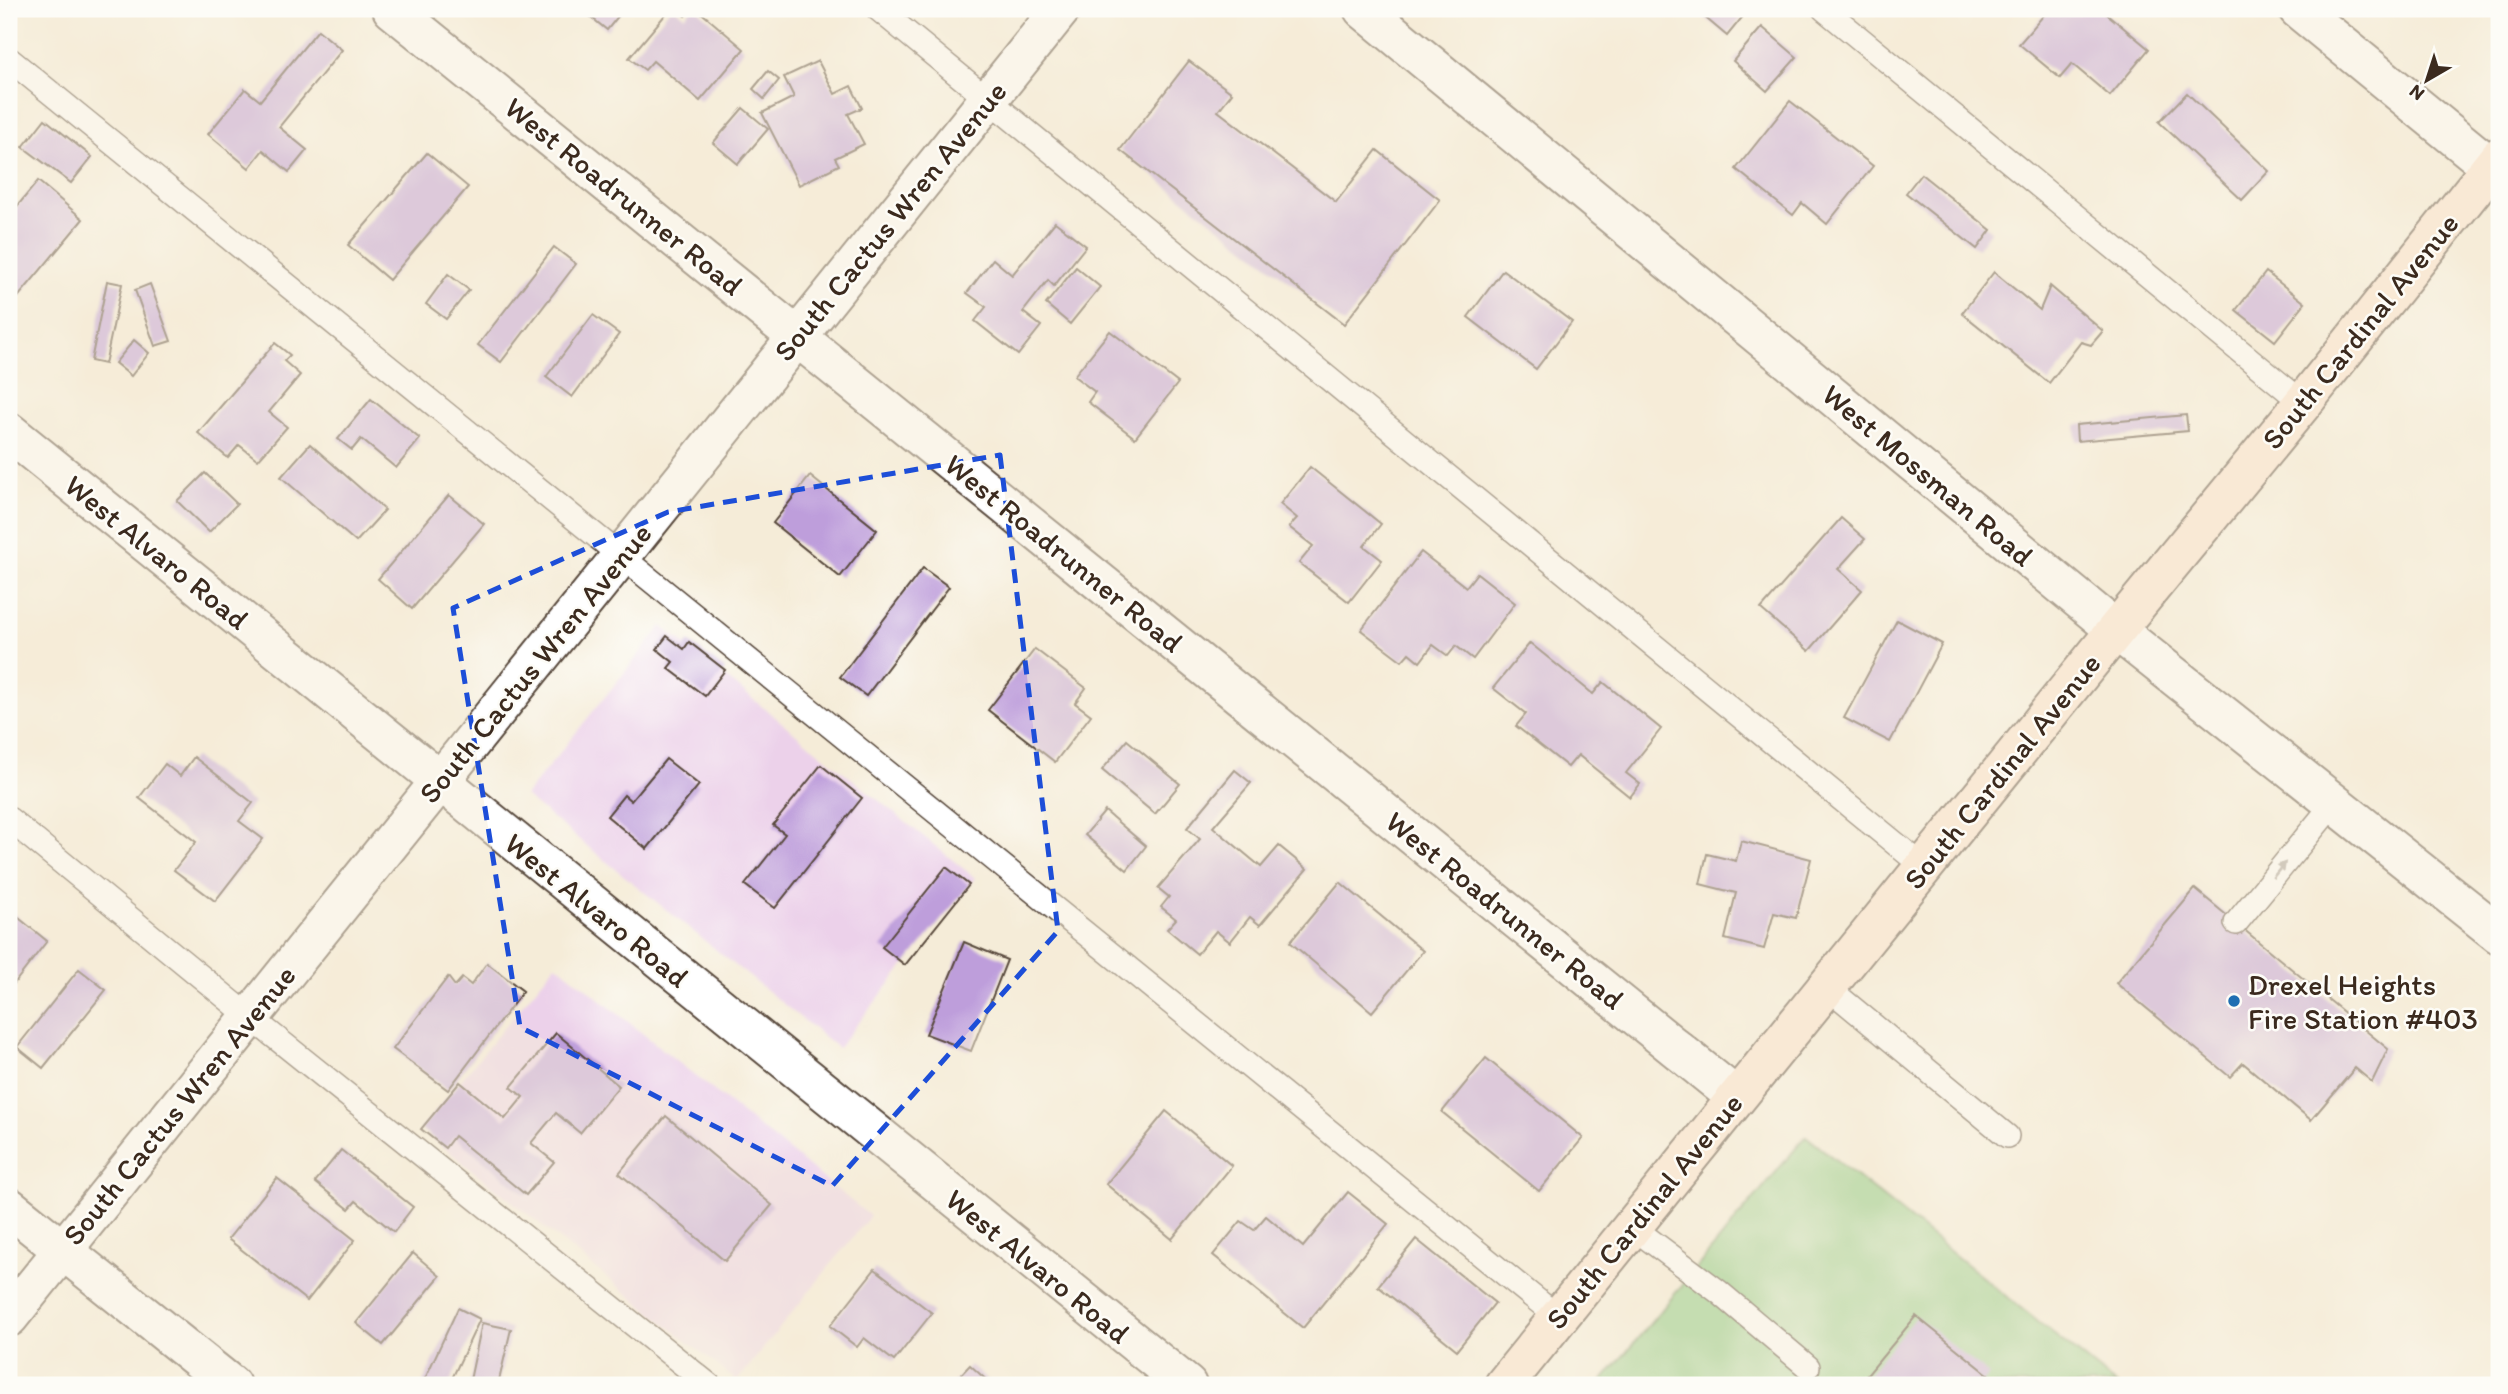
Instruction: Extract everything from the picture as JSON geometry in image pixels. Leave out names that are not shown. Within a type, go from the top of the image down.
[{"type":"main road","name":"South Cardinal Avenue","points":[[1504,1385],[2303,403],[2495,162]]},
{"type":"street","name":"West Roadrunner Road","points":[[393,9],[1736,1097]]},
{"type":"street","name":"South Cactus Wren Avenue","points":[[9,1317],[1061,9]]},
{"type":"street","name":"West Mossman Road","points":[[1363,9],[2116,630],[2499,934]]},
{"type":"street","points":[[2298,9],[2495,162]]},
{"type":"street","name":"West Alvaro Road","points":[[9,432],[1187,1385]]},
{"type":"street","points":[[9,1207],[231,1385]]},
{"type":"lane","points":[[878,9],[1924,867]]},
{"type":"lane","points":[[1824,9],[2303,403]]},
{"type":"lane","points":[[9,59],[1559,1318]]},
{"type":"lane","points":[[2236,923],[2334,803]]},
{"type":"lane","points":[[9,819],[250,1017],[709,1385]]},
{"type":"lane","points":[[1827,987],[2007,1136]]},
{"type":"lane","points":[[1631,1226],[1719,1292],[1808,1367]]},
{"type":"highlighted area","points":[[1000,455],[1058,931],[832,1186],[520,1027],[453,608],[668,512]]},
{"type":"shaded area","points":[[662,626],[975,878],[838,1048],[525,796]]},
{"type":"shaded area","points":[[556,964],[870,1216],[737,1381],[421,1129]]},
{"type":"green space","points":[[1806,1136],[2117,1385],[1599,1385]]},
{"type":"building","points":[[581,9],[624,9],[607,30]]},
{"type":"building","points":[[670,9],[676,9],[685,16],[692,9],[697,9],[744,49],[700,101],[653,61],[645,70],[629,58]]},
{"type":"building","points":[[1695,9],[1749,9],[1727,36]]},
{"type":"building","points":[[2049,9],[2101,9],[2149,49],[2110,96],[2072,64],[2060,78],[2019,44]]},
{"type":"building","points":[[1762,27],[1797,57],[1767,91],[1733,61]]},
{"type":"building","points":[[318,30],[342,50],[279,127],[307,150],[289,172],[263,150],[249,168],[208,134],[245,89],[260,101]]},
{"type":"building","points":[[818,61],[835,94],[851,86],[862,108],[848,114],[864,144],[835,158],[839,165],[799,185],[762,113],[794,97],[784,77]]},
{"type":"building","points":[[1189,61],[1232,93],[1218,111],[1336,202],[1377,150],[1440,200],[1344,324],[1120,150]]},
{"type":"building","points":[[768,71],[779,80],[764,99],[753,89]]},
{"type":"building","points":[[2187,93],[2269,171],[2242,200],[2159,122]]},
{"type":"building","points":[[1790,101],[1873,166],[1827,224],[1802,203],[1793,215],[1736,169]]},
{"type":"building","points":[[743,108],[768,129],[738,164],[713,143]]},
{"type":"building","points":[[45,119],[92,157],[71,183],[23,147]]},
{"type":"building","points":[[427,153],[468,187],[389,280],[348,245]]},
{"type":"building","points":[[1921,174],[1991,230],[1977,249],[1906,193]]},
{"type":"building","points":[[38,181],[83,219],[9,308],[9,216]]},
{"type":"building","points":[[1055,222],[1086,246],[1054,286],[1048,280],[1023,312],[1041,326],[1018,355],[975,321],[986,307],[967,293],[993,259],[1012,275]]},
{"type":"building","points":[[554,247],[576,264],[501,362],[478,345]]},
{"type":"building","points":[[1076,267],[1100,287],[1070,324],[1046,304]]},
{"type":"building","points":[[1503,270],[1572,322],[1536,369],[1468,317]]},
{"type":"building","points":[[1994,272],[2040,310],[2050,286],[2103,331],[2091,345],[2081,342],[2049,383],[1962,313]]},
{"type":"building","points":[[2266,272],[2305,303],[2275,341],[2236,310]]},
{"type":"building","points":[[448,274],[469,290],[446,319],[426,304]]},
{"type":"building","points":[[107,281],[122,284],[105,364],[91,361]]},
{"type":"building","points":[[150,284],[171,341],[155,346],[135,290]]},
{"type":"building","points":[[593,315],[619,334],[572,397],[546,377]]},
{"type":"building","points":[[1110,331],[1178,383],[1135,438],[1088,402],[1095,392],[1074,376]]},
{"type":"building","points":[[134,340],[149,353],[131,376],[115,363]]},
{"type":"building","points":[[275,343],[290,355],[284,361],[300,375],[269,412],[287,427],[258,460],[239,445],[228,458],[198,433]]},
{"type":"building","points":[[371,399],[420,439],[396,468],[361,439],[352,450],[338,439]]},
{"type":"building","points":[[2186,415],[2188,431],[2077,441],[2076,425]]},
{"type":"building","points":[[310,444],[385,510],[356,542],[281,477]]},
{"type":"building","points":[[1310,467],[1381,524],[1364,546],[1382,560],[1349,602],[1299,563],[1313,546],[1289,527],[1297,518],[1280,504]]},
{"type":"building","points":[[205,473],[237,504],[209,532],[177,501]]},
{"type":"building","points":[[810,476],[877,530],[840,577],[773,523]]},
{"type":"building","points":[[449,495],[484,524],[412,609],[378,579]]},
{"type":"building","points":[[1841,518],[1865,539],[1838,569],[1862,590],[1809,651],[1761,609]]},
{"type":"building","points":[[1421,552],[1466,587],[1477,573],[1515,603],[1473,659],[1456,646],[1448,656],[1433,645],[1420,662],[1409,653],[1402,661],[1361,630]]},
{"type":"building","points":[[923,568],[949,587],[866,696],[840,677]]},
{"type":"building","points":[[1897,620],[1942,644],[1890,742],[1844,718]]},
{"type":"building","points":[[667,636],[684,649],[689,642],[725,670],[705,696],[668,668],[673,662],[657,649]]},
{"type":"building","points":[[1530,643],[1593,694],[1603,682],[1661,729],[1626,773],[1640,784],[1630,797],[1578,755],[1568,767],[1516,726],[1526,714],[1493,688]]},
{"type":"building","points":[[1035,649],[1086,688],[1075,703],[1091,715],[1055,762],[988,710]]},
{"type":"building","points":[[1127,740],[1180,784],[1155,814],[1102,770]]},
{"type":"building","points":[[194,757],[253,803],[239,821],[263,839],[215,901],[174,870],[196,842],[139,798],[165,764],[180,776]]},
{"type":"building","points":[[666,759],[699,785],[647,849],[607,816],[624,795],[631,801]]},
{"type":"building","points":[[821,765],[862,798],[775,908],[745,885],[785,834],[773,825]]},
{"type":"building","points":[[1235,770],[1251,783],[1213,827],[1261,867],[1279,846],[1307,869],[1260,925],[1250,917],[1230,942],[1216,931],[1197,954],[1167,929],[1176,919],[1161,907],[1169,897],[1158,888],[1200,839],[1187,828]]},
{"type":"building","points":[[1105,811],[1146,846],[1127,870],[1085,835]]},
{"type":"building","points":[[1741,841],[1811,859],[1796,918],[1774,913],[1764,949],[1725,939],[1736,893],[1700,884],[1707,854],[1736,861]]},
{"type":"building","points":[[946,867],[969,885],[905,965],[882,947]]},
{"type":"building","points":[[1340,882],[1423,951],[1372,1012],[1290,942]]},
{"type":"building","name":"Drexel Heights Fire Station #403","points":[[2195,889],[2388,1049],[2372,1082],[2355,1068],[2311,1120],[2243,1063],[2230,1077],[2116,983]]},
{"type":"building","points":[[9,910],[47,941],[9,990]]},
{"type":"building","points":[[964,942],[1007,960],[971,1051],[926,1034]]},
{"type":"building","points":[[487,963],[523,991],[448,1090],[393,1049],[448,977],[455,986],[462,978],[471,985]]},
{"type":"building","points":[[79,969],[106,990],[43,1068],[17,1047]]},
{"type":"building","points":[[556,1033],[619,1086],[580,1133],[556,1113],[531,1143],[554,1162],[526,1195],[454,1136],[445,1148],[421,1129],[460,1082],[505,1119],[523,1097],[511,1087]]},
{"type":"building","points":[[1486,1058],[1583,1138],[1539,1191],[1442,1112]]},
{"type":"building","points":[[1166,1111],[1232,1166],[1172,1239],[1106,1184]]},
{"type":"building","points":[[666,1116],[772,1205],[725,1261],[619,1173]]},
{"type":"building","points":[[341,1150],[413,1207],[394,1232],[356,1201],[349,1209],[315,1182]]},
{"type":"building","points":[[277,1178],[355,1240],[307,1301],[228,1239]]},
{"type":"building","points":[[1348,1192],[1388,1224],[1303,1328],[1213,1255],[1241,1221],[1254,1230],[1266,1216],[1303,1247]]},
{"type":"building","points":[[1416,1239],[1495,1303],[1457,1350],[1378,1286]]},
{"type":"building","points":[[413,1253],[440,1276],[383,1345],[356,1323]]},
{"type":"building","points":[[875,1269],[932,1313],[894,1361],[864,1338],[857,1347],[830,1326]]},
{"type":"building","points":[[458,1308],[480,1319],[449,1385],[422,1385]]},
{"type":"building","points":[[1916,1316],[1989,1375],[1981,1385],[1859,1385]]},
{"type":"building","points":[[482,1323],[511,1329],[498,1385],[469,1385]]},
{"type":"building","points":[[970,1365],[992,1385],[951,1385]]},
{"type":"place","name":"Drexel Heights Fire Station #403","points":[[2234,1001]]}]
